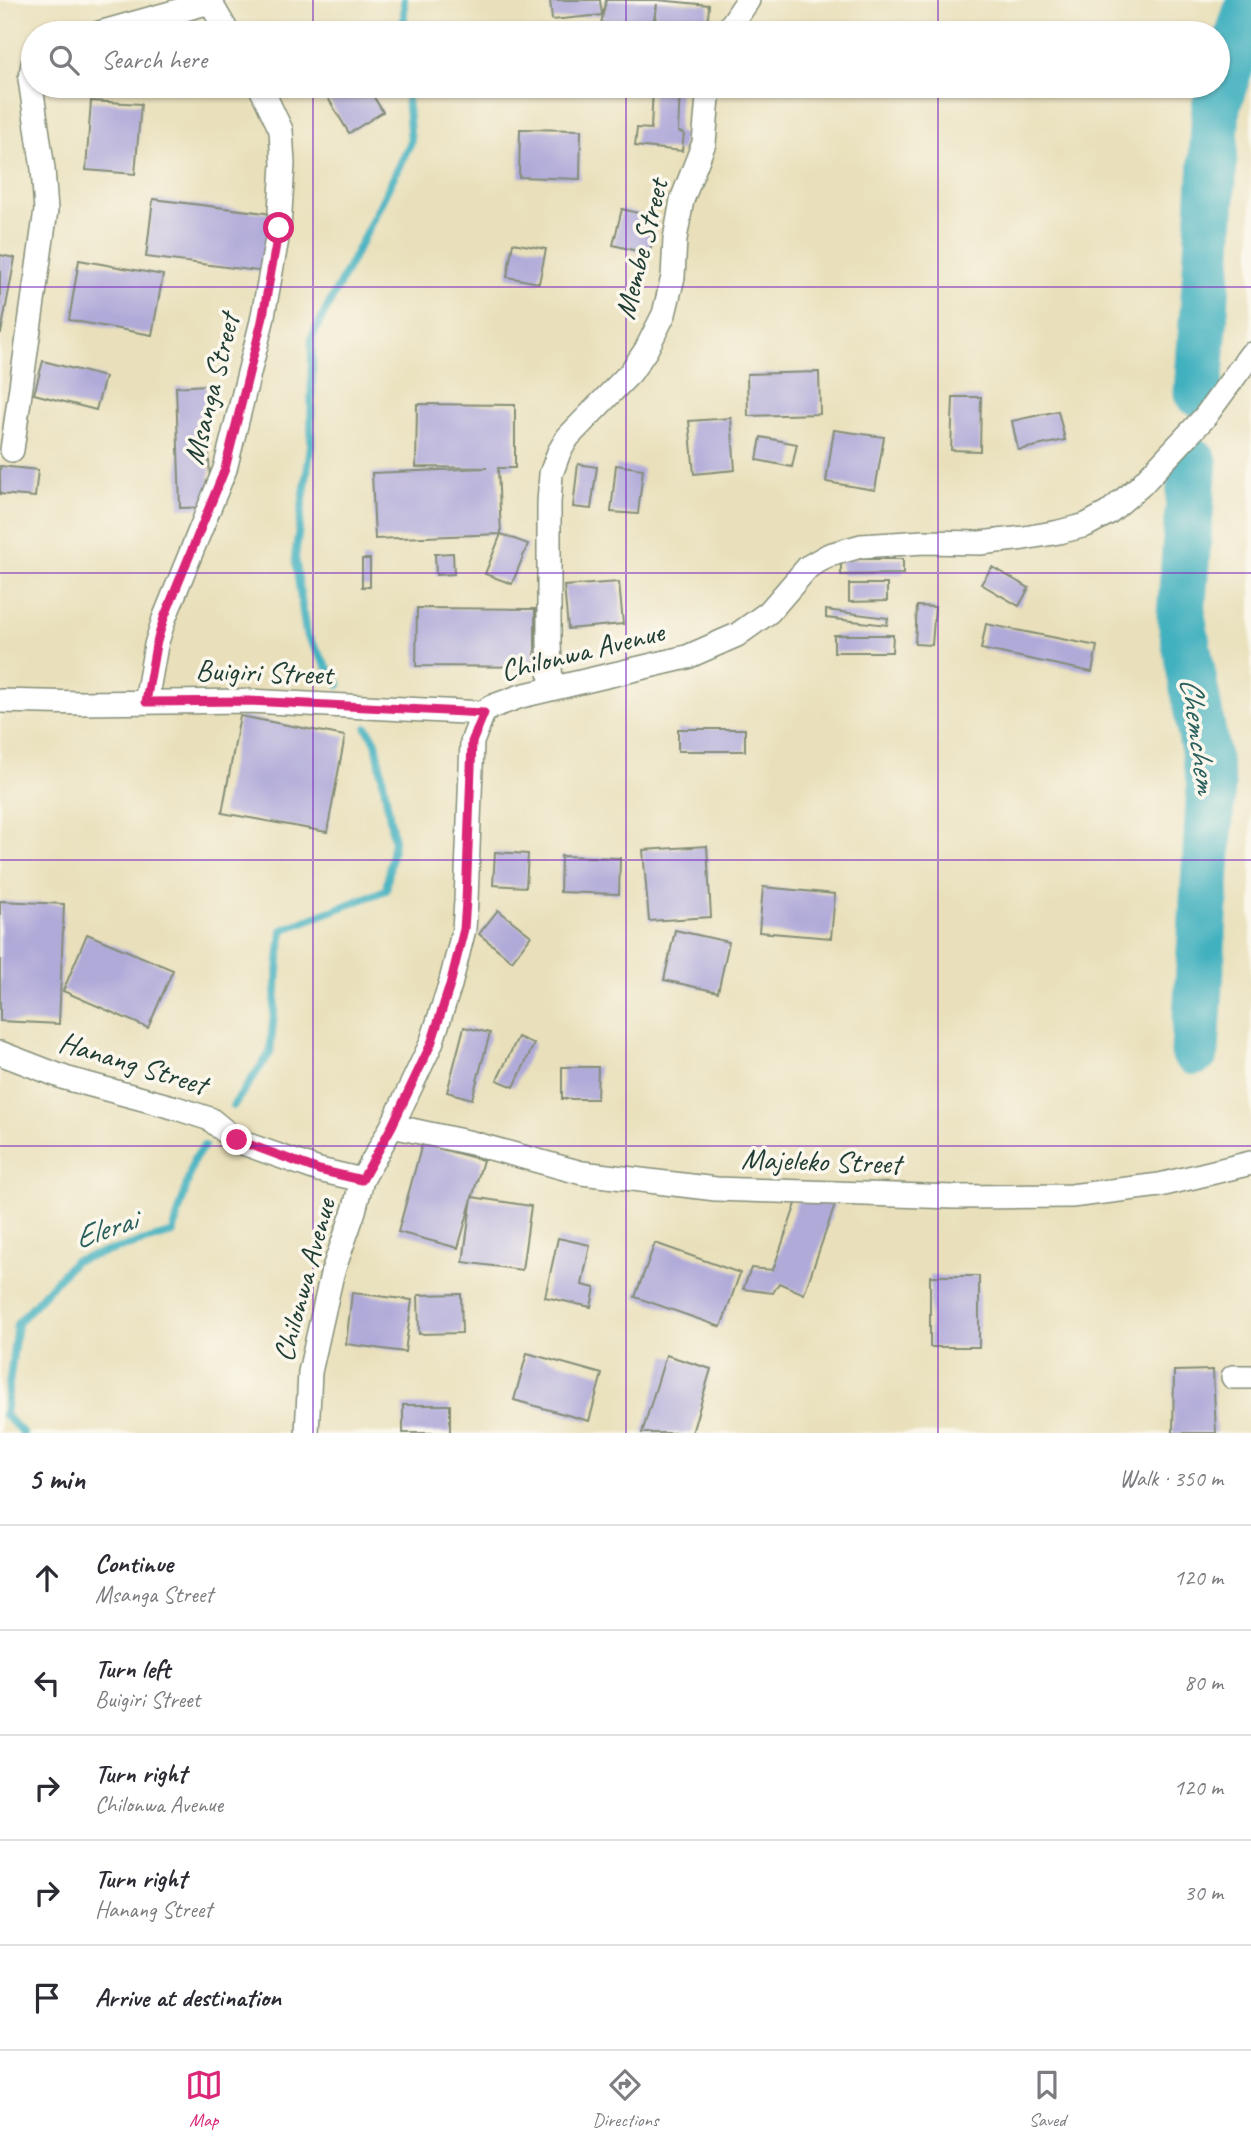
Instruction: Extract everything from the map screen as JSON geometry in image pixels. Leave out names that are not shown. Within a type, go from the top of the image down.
[{"type":"street","points":[[734,21],[748,0]]},
{"type":"street","points":[[141,21],[210,1],[221,21]]},
{"type":"street","points":[[12,450],[46,210],[33,98]]},
{"type":"street","name":"Msanga Street","points":[[146,702],[156,645],[164,618],[225,469],[262,321],[279,228],[283,164],[281,130],[266,98]]},
{"type":"street","name":"Membe Street","points":[[551,688],[551,474],[568,437],[631,372],[646,350],[664,314],[673,277],[675,239],[682,200],[704,143],[708,98]]},
{"type":"street","name":"Chilonwa Avenue","points":[[307,1433],[310,1372],[332,1274],[362,1180],[392,1126],[431,1044],[464,929],[472,742],[484,713],[491,707],[521,696],[687,657],[737,635],[769,612],[808,567],[829,555],[877,545],[979,543],[1024,538],[1086,525],[1108,513],[1139,486],[1204,418],[1251,354]]},
{"type":"street","name":"Buigiri Street","points":[[0,701],[249,701],[484,713]]},
{"type":"street","name":"Hanang Street","points":[[0,1053],[65,1078],[210,1119],[237,1140],[319,1170],[362,1180]]},
{"type":"street","name":"Majeleko Street","points":[[392,1126],[471,1143],[582,1173],[716,1189],[954,1197],[1071,1196],[1160,1185],[1251,1163]]},
{"type":"building","points":[[550,0],[600,0],[602,15],[552,20]]},
{"type":"building","points":[[606,0],[657,0],[709,5],[708,21],[655,21],[657,4],[653,21],[602,21]]},
{"type":"building","points":[[328,98],[374,98],[383,112],[349,133]]},
{"type":"building","points":[[652,98],[680,98],[678,132],[684,133],[682,151],[635,146],[637,128],[651,129]]},
{"type":"building","points":[[91,101],[141,104],[135,174],[86,170]]},
{"type":"building","points":[[520,129],[581,130],[580,179],[519,177]]},
{"type":"building","points":[[153,199],[273,214],[266,272],[146,257]]},
{"type":"building","points":[[622,209],[658,218],[649,254],[613,245]]},
{"type":"building","points":[[513,243],[546,249],[539,283],[507,277]]},
{"type":"building","points":[[0,255],[15,258],[1,333],[0,333]]},
{"type":"building","points":[[79,260],[163,275],[152,335],[69,320]]},
{"type":"building","points":[[43,361],[105,377],[96,410],[34,394]]},
{"type":"building","points":[[819,372],[820,414],[748,416],[747,374]]},
{"type":"building","points":[[206,385],[211,507],[180,508],[176,387]]},
{"type":"building","points":[[953,397],[981,397],[980,451],[951,450]]},
{"type":"building","points":[[417,404],[515,405],[515,468],[498,468],[501,534],[375,539],[372,473],[487,468],[416,467]]},
{"type":"building","points":[[1058,411],[1065,440],[1018,450],[1012,421]]},
{"type":"building","points":[[731,418],[735,470],[694,474],[689,421]]},
{"type":"building","points":[[834,430],[884,437],[875,490],[826,482]]},
{"type":"building","points":[[761,437],[797,444],[792,467],[757,460]]},
{"type":"building","points":[[578,464],[597,467],[591,509],[573,507]]},
{"type":"building","points":[[616,465],[643,469],[638,514],[611,512]]},
{"type":"building","points":[[0,466],[38,470],[35,497],[0,494]]},
{"type":"building","points":[[501,534],[528,544],[512,584],[485,574]]},
{"type":"building","points":[[453,553],[454,574],[436,575],[435,554]]},
{"type":"building","points":[[362,559],[370,559],[370,587],[362,587]]},
{"type":"building","points":[[841,559],[903,559],[903,574],[841,575]]},
{"type":"building","points":[[992,567],[1029,588],[1019,606],[981,584]]},
{"type":"building","points":[[619,582],[623,624],[568,629],[564,586]]},
{"type":"building","points":[[849,584],[887,584],[887,601],[849,602]]},
{"type":"building","points":[[917,606],[935,607],[932,645],[915,644]]},
{"type":"building","points":[[417,608],[535,609],[535,667],[416,666]]},
{"type":"building","points":[[826,610],[888,618],[887,625],[826,618]]},
{"type":"building","points":[[986,624],[1097,646],[1092,672],[981,649]]},
{"type":"building","points":[[834,635],[893,635],[892,652],[834,652]]},
{"type":"building","points":[[240,716],[345,736],[327,832],[222,813]]},
{"type":"building","points":[[678,729],[745,729],[745,751],[678,751]]},
{"type":"building","points":[[707,846],[711,917],[649,921],[643,850]]},
{"type":"building","points":[[495,852],[528,854],[526,887],[493,885]]},
{"type":"building","points":[[561,856],[620,858],[619,894],[560,892]]},
{"type":"building","points":[[763,887],[835,894],[831,938],[759,932]]},
{"type":"building","points":[[0,901],[64,904],[59,1024],[0,1021]]},
{"type":"building","points":[[498,910],[531,936],[512,961],[479,934]]},
{"type":"building","points":[[675,930],[729,942],[718,992],[664,980]]},
{"type":"building","points":[[87,934],[173,970],[148,1028],[63,991]]},
{"type":"building","points":[[464,1027],[490,1033],[472,1099],[447,1092]]},
{"type":"building","points":[[518,1037],[534,1044],[514,1087],[497,1080]]},
{"type":"building","points":[[562,1067],[598,1067],[597,1099],[562,1099]]},
{"type":"building","points":[[422,1144],[483,1160],[458,1248],[398,1232]]},
{"type":"building","points":[[472,1197],[531,1206],[522,1270],[463,1262]]},
{"type":"building","points":[[797,1201],[835,1205],[804,1294],[779,1283],[773,1293],[743,1289],[751,1268],[773,1270]]},
{"type":"building","points":[[558,1238],[590,1245],[582,1285],[595,1288],[591,1307],[545,1297]]},
{"type":"building","points":[[655,1243],[740,1273],[721,1327],[635,1297]]},
{"type":"building","points":[[930,1276],[979,1276],[979,1347],[930,1347]]},
{"type":"building","points":[[352,1293],[412,1300],[405,1352],[346,1344]]},
{"type":"building","points":[[461,1294],[462,1333],[419,1334],[418,1295]]},
{"type":"building","points":[[527,1353],[602,1374],[589,1421],[514,1400]]},
{"type":"building","points":[[666,1355],[711,1369],[692,1433],[642,1433]]},
{"type":"building","points":[[1213,1370],[1216,1433],[1173,1433],[1174,1371]]},
{"type":"building","points":[[403,1405],[450,1405],[450,1433],[403,1433]]},
{"type":"waterway","points":[[404,0],[404,21]]},
{"type":"waterway","points":[[1230,64],[1251,1]]},
{"type":"waterway","points":[[339,685],[306,634],[295,557],[311,445],[312,337],[411,142],[407,98]]},
{"type":"waterway","points":[[1198,392],[1219,98]]},
{"type":"waterway","name":"Chemchem","points":[[1193,462],[1181,615],[1211,785],[1195,1051]]},
{"type":"waterway","points":[[233,1106],[270,1053],[282,930],[386,890],[394,841],[376,742],[367,728]]},
{"type":"waterway","name":"Elerai","points":[[23,1433],[5,1415],[17,1324],[74,1261],[173,1233],[194,1159],[204,1146]]},
{"type":"route","points":[[237,1140],[319,1170],[362,1180],[392,1126],[431,1044],[450,985],[464,929],[472,742],[484,713],[249,701],[146,702],[156,645],[164,618],[225,469],[262,321],[279,228]]}]
